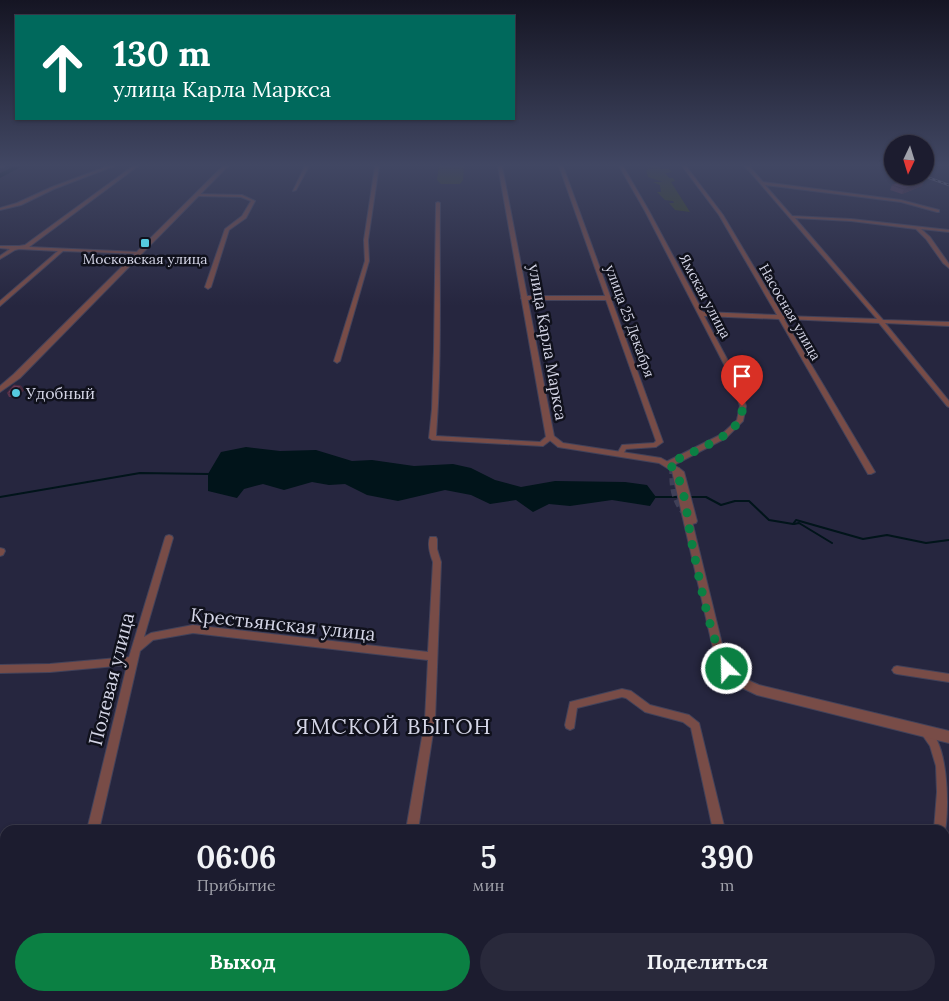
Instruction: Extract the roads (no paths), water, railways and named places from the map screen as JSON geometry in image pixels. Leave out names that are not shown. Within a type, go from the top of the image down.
[{"type":"street","points":[[0,258],[12,249],[19,248],[38,239],[73,213]]},
{"type":"street","points":[[0,390],[17,376],[179,213]]},
{"type":"street","points":[[208,287],[228,227],[244,217],[246,213]]},
{"type":"street","points":[[337,361],[367,262],[366,240],[370,213]]},
{"type":"street","points":[[438,213],[436,405],[432,438],[541,444],[550,437]]},
{"type":"street","name":"улица Карла Маркса","points":[[508,213],[550,437],[561,445],[620,454],[672,467]]},
{"type":"street","name":"улица 25 Декабря","points":[[578,213],[660,442],[656,445],[624,447],[620,454]]},
{"type":"street","name":"Ямская улица","points":[[648,213],[732,374],[741,399],[743,413],[738,424],[724,436],[672,467]]},
{"type":"street","name":"Насосная улица","points":[[718,213],[871,472]]},
{"type":"street","points":[[789,213],[949,405]]},
{"type":"street","points":[[793,217],[850,220],[949,231]]},
{"type":"street","points":[[918,228],[931,238],[938,254],[949,267]]},
{"type":"street","points":[[0,247],[139,253]]},
{"type":"street","points":[[0,304],[61,251]]},
{"type":"street","points":[[524,298],[608,298]]},
{"type":"street","points":[[700,314],[949,324]]},
{"type":"street","points":[[672,467],[688,522],[718,648],[727,669],[737,680],[764,692],[949,737]]},
{"type":"street","name":"Полевая улица","points":[[94,825],[136,649],[170,538]]},
{"type":"street","points":[[413,825],[430,720],[437,562],[433,549],[434,539]]},
{"type":"street","name":"Крестьянская улица","points":[[136,649],[151,637],[193,629],[432,656]]},
{"type":"street","points":[[0,669],[50,668],[133,661]]},
{"type":"street","points":[[897,670],[949,678]]},
{"type":"street","points":[[570,725],[573,705],[622,693],[635,697],[648,709],[689,720],[695,726],[718,825]]},
{"type":"street","points":[[925,732],[940,752],[946,772],[941,825]]},
{"type":"waterway","points":[[0,497],[140,473],[209,474]]},
{"type":"waterway","points":[[654,497],[680,497]]},
{"type":"waterway","points":[[689,497],[706,497],[721,505],[735,501],[749,501],[769,520],[793,524],[796,520],[863,539],[887,535],[926,543],[949,540]]},
{"type":"waterway","points":[[794,524],[799,523],[832,543]]},
{"type":"tunnel","points":[[673,467],[675,493],[679,505],[687,515]]},
{"type":"place","name":"Московская улица","points":[[145,243]]},
{"type":"place","name":"Удобный","points":[[16,393]]},
{"type":"district","name":"ЯМСКОЙ ВЫГОН","points":[[393,726]]}]
